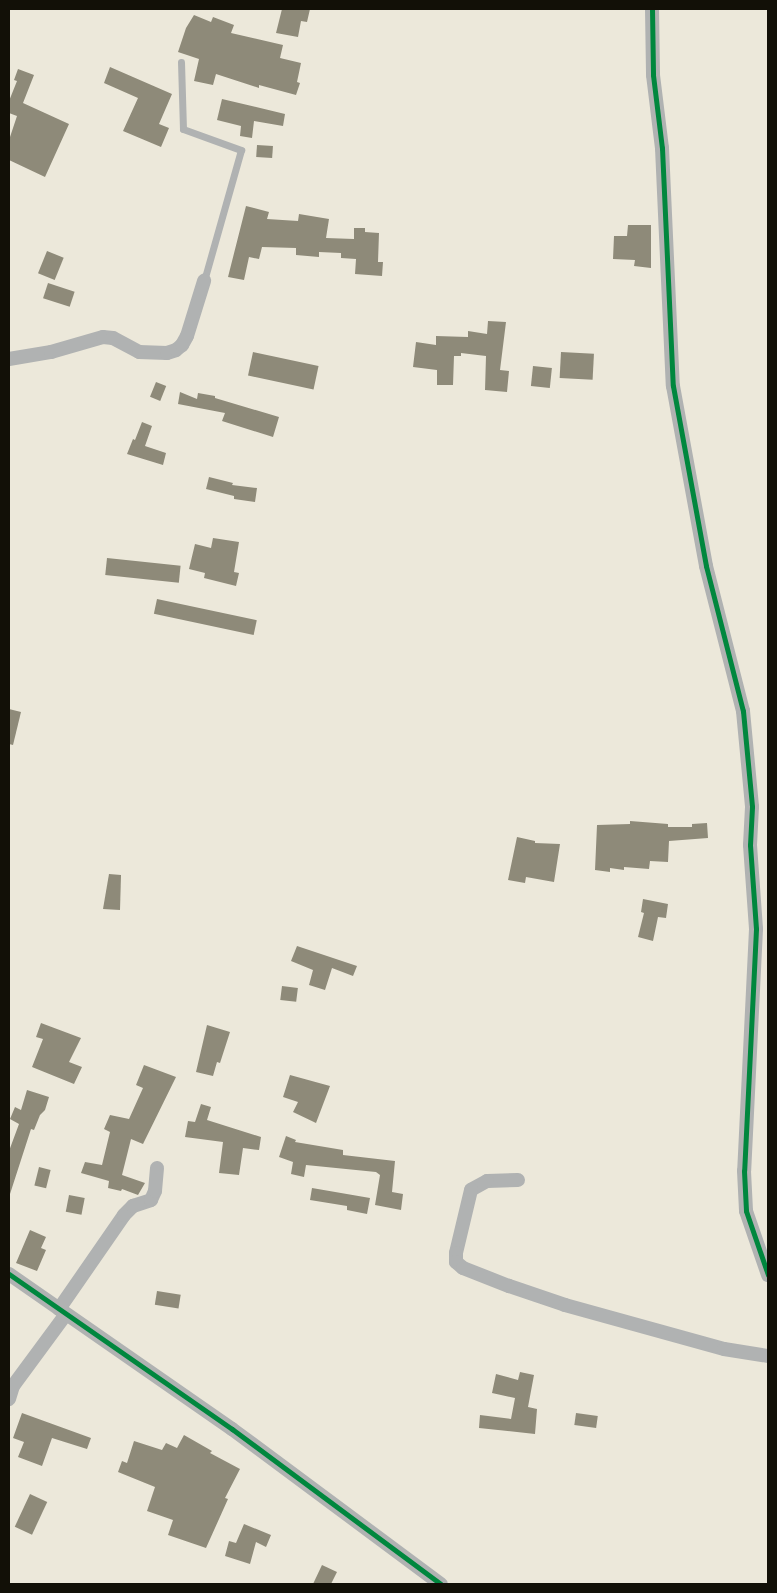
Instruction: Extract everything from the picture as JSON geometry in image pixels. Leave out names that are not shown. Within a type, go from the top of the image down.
[{"type":"street","points":[[652,9],[653,75],[662,148],[674,386],[706,566],[743,711],[752,807],[750,845],[756,929],[744,1171],[746,1211],[768,1276]]},
{"type":"street","points":[[9,359],[51,352],[103,337],[113,338],[140,352],[167,353],[176,350],[182,345],[187,336],[204,281]]},
{"type":"street","points":[[9,1399],[13,1386],[124,1216],[133,1206],[151,1200],[155,1191],[157,1168]]},
{"type":"street","points":[[518,1180],[487,1181],[470,1190],[456,1253],[456,1262],[464,1268],[565,1305],[724,1349],[768,1356]]},
{"type":"street","points":[[9,1274],[232,1429],[441,1584]]},
{"type":"lane","points":[[181,62],[183,129],[241,150],[204,281]]},
{"type":"building","points":[[282,9],[310,9],[307,22],[301,21],[298,37],[276,33]]},
{"type":"building","points":[[194,15],[211,22],[213,17],[234,25],[231,33],[283,45],[280,58],[301,63],[297,82],[300,83],[296,95],[259,85],[259,88],[216,74],[213,85],[194,81],[199,59],[178,52],[186,28]]},
{"type":"building","points":[[110,67],[172,94],[159,124],[169,128],[161,147],[123,131],[138,98],[104,83]]},
{"type":"building","points":[[18,69],[34,75],[23,103],[69,124],[45,177],[9,160],[9,140],[17,116],[9,113],[9,101],[17,81],[14,80]]},
{"type":"building","points":[[222,99],[285,114],[283,126],[254,121],[252,138],[240,136],[241,126],[217,120]]},
{"type":"building","points":[[257,145],[273,146],[272,158],[256,157]]},
{"type":"building","points":[[246,206],[269,212],[267,219],[298,221],[299,214],[329,219],[326,238],[354,239],[354,228],[365,228],[365,232],[379,233],[378,262],[383,262],[382,276],[355,274],[356,259],[341,258],[341,253],[319,252],[319,257],[296,255],[296,248],[262,247],[259,259],[249,257],[244,280],[228,277]]},
{"type":"building","points":[[628,225],[651,225],[651,268],[634,266],[635,260],[613,259],[614,236],[627,236]]},
{"type":"building","points":[[47,251],[64,258],[55,280],[38,273]]},
{"type":"building","points":[[48,283],[75,292],[70,307],[43,298]]},
{"type":"building","points":[[488,321],[506,322],[500,370],[509,371],[507,392],[485,390],[486,356],[461,353],[461,356],[454,356],[453,385],[437,385],[437,370],[413,367],[416,342],[436,345],[436,336],[468,337],[468,331],[487,334]]},
{"type":"building","points":[[253,352],[319,366],[314,389],[248,375]]},
{"type":"building","points":[[561,352],[594,354],[593,380],[560,378]]},
{"type":"building","points":[[533,366],[552,368],[550,388],[531,386]]},
{"type":"building","points":[[156,382],[166,386],[160,401],[150,397]]},
{"type":"building","points":[[180,392],[197,399],[198,393],[215,396],[215,398],[279,417],[273,437],[222,421],[225,413],[178,404]]},
{"type":"building","points":[[142,422],[152,426],[145,446],[166,453],[163,465],[127,454]]},
{"type":"building","points":[[209,477],[233,483],[232,485],[257,488],[255,502],[234,499],[234,496],[206,489]]},
{"type":"building","points":[[213,538],[239,542],[234,572],[239,573],[236,586],[204,578],[205,573],[189,569],[195,544],[211,548]]},
{"type":"building","points":[[107,558],[181,566],[179,583],[105,575]]},
{"type":"building","points":[[157,599],[257,620],[254,635],[154,614]]},
{"type":"building","points":[[9,709],[21,712],[13,745],[9,744]]},
{"type":"building","points":[[630,821],[668,824],[668,827],[692,827],[692,824],[707,823],[708,838],[669,841],[668,862],[650,861],[649,869],[624,867],[624,870],[610,868],[610,872],[595,870],[597,825],[630,824]]},
{"type":"building","points":[[517,837],[535,841],[535,843],[560,844],[554,882],[526,877],[525,883],[508,880]]},
{"type":"building","points":[[109,874],[121,875],[120,910],[103,909]]},
{"type":"building","points":[[643,899],[668,904],[666,918],[658,917],[653,941],[638,937],[644,913],[641,912]]},
{"type":"building","points":[[297,946],[357,966],[353,976],[332,968],[325,990],[309,985],[313,970],[291,961]]},
{"type":"building","points":[[282,986],[298,988],[296,1002],[280,1000]]},
{"type":"building","points":[[41,1023],[81,1038],[69,1062],[82,1067],[74,1084],[32,1067],[43,1039],[36,1037]]},
{"type":"building","points":[[207,1025],[230,1032],[220,1063],[217,1062],[213,1076],[196,1072]]},
{"type":"building","points":[[144,1065],[176,1077],[143,1144],[131,1139],[122,1175],[145,1183],[138,1195],[122,1189],[121,1191],[108,1188],[109,1181],[81,1173],[85,1162],[102,1165],[110,1132],[104,1129],[110,1115],[129,1119],[143,1088],[136,1085]]},
{"type":"building","points":[[290,1075],[330,1086],[316,1123],[293,1112],[298,1102],[283,1097]]},
{"type":"building","points":[[27,1090],[49,1097],[45,1110],[40,1115],[34,1130],[31,1129],[10,1194],[9,1151],[19,1124],[10,1119],[15,1107],[21,1110]]},
{"type":"building","points":[[201,1104],[211,1107],[207,1120],[261,1137],[259,1150],[243,1148],[239,1175],[219,1173],[223,1142],[185,1137],[188,1121],[195,1122]]},
{"type":"building","points":[[286,1136],[296,1140],[295,1142],[343,1150],[343,1155],[395,1161],[392,1192],[403,1194],[401,1210],[375,1205],[380,1175],[376,1172],[306,1165],[304,1177],[291,1174],[293,1162],[279,1157]]},
{"type":"building","points":[[39,1167],[51,1170],[46,1188],[34,1185]]},
{"type":"building","points":[[312,1188],[370,1198],[367,1214],[347,1210],[347,1206],[310,1200]]},
{"type":"building","points":[[69,1195],[85,1198],[81,1215],[66,1212]]},
{"type":"building","points":[[30,1230],[46,1237],[41,1248],[46,1250],[37,1271],[16,1263]]},
{"type":"building","points":[[157,1291],[181,1295],[179,1309],[155,1305]]},
{"type":"building","points":[[520,1372],[534,1375],[528,1407],[537,1409],[535,1434],[479,1428],[480,1415],[511,1419],[515,1398],[492,1393],[496,1374],[518,1380]]},
{"type":"building","points":[[22,1413],[91,1438],[87,1449],[52,1438],[42,1466],[18,1457],[24,1442],[13,1438]]},
{"type":"building","points":[[576,1413],[598,1416],[596,1428],[574,1425]]},
{"type":"building","points":[[184,1435],[212,1451],[210,1453],[240,1469],[225,1498],[228,1499],[206,1548],[168,1535],[173,1520],[147,1511],[155,1487],[118,1472],[122,1461],[127,1463],[134,1441],[162,1450],[166,1443],[177,1448]]},
{"type":"building","points":[[30,1494],[47,1502],[32,1535],[15,1527]]},
{"type":"building","points":[[244,1524],[271,1535],[266,1547],[256,1542],[250,1564],[225,1556],[229,1541],[236,1543]]},
{"type":"building","points":[[322,1565],[337,1572],[331,1584],[313,1584]]},
{"type":"cycle path","points":[[652,9],[653,75],[662,148],[673,386],[706,566],[743,711],[752,807],[750,845],[756,929],[744,1171],[746,1211],[768,1275]]},
{"type":"cycle path","points":[[9,1274],[232,1429],[441,1584]]}]
